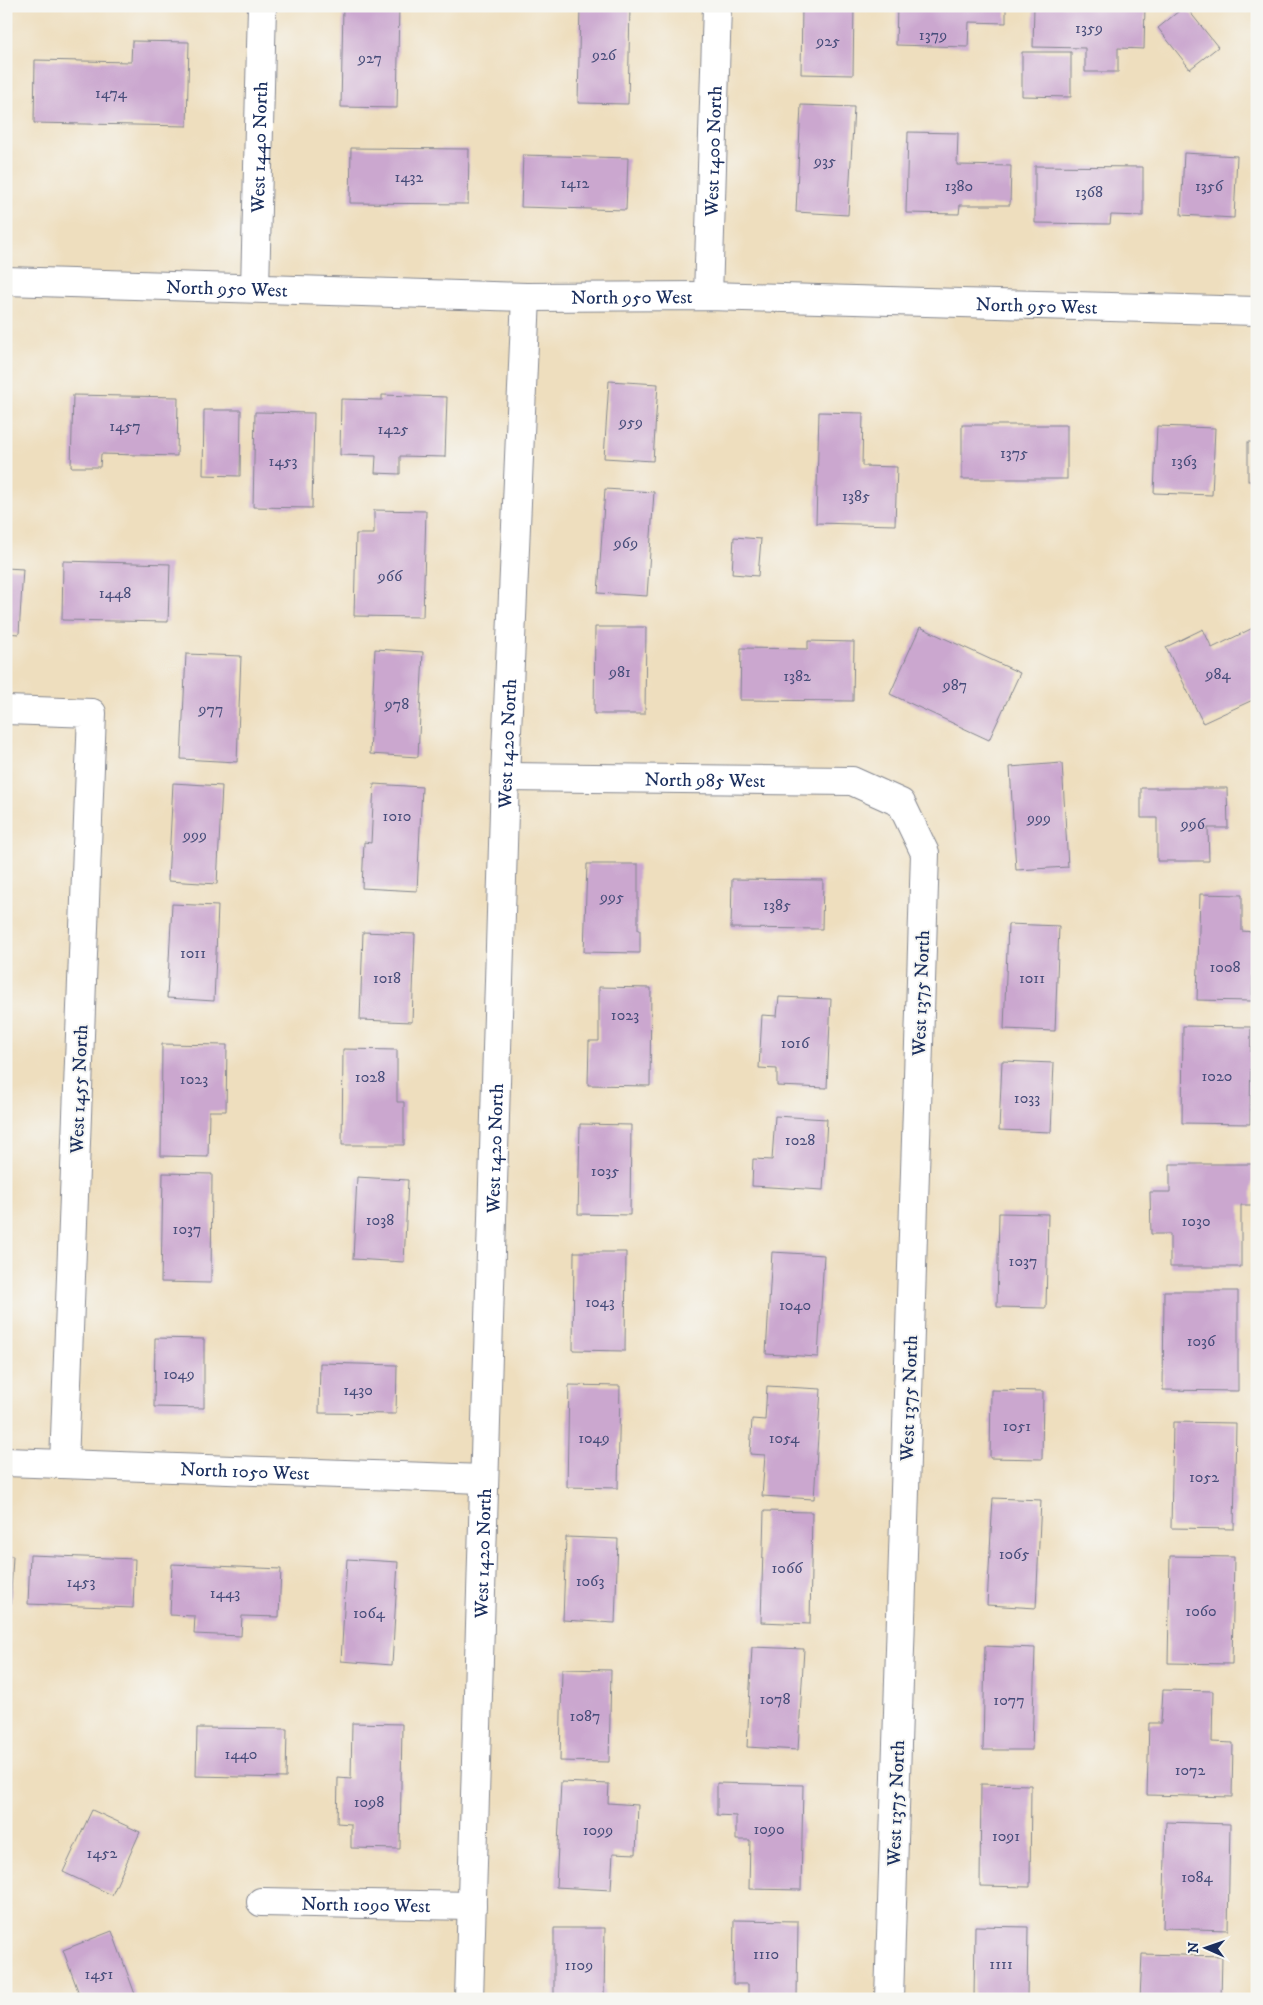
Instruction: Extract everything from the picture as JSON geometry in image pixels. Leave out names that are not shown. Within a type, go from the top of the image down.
[{"type":"street","name":"West 1440 North","points":[[255,288],[262,6]]},
{"type":"street","name":"West 1400 North","points":[[708,296],[718,6]]},
{"type":"street","name":"North 950 West","points":[[6,281],[526,297],[708,296],[1257,311]]},
{"type":"street","name":"West 1420 North","points":[[469,1999],[505,777],[526,297]]},
{"type":"street","name":"West 1455 North","points":[[6,710],[92,713],[64,1464]]},
{"type":"street","name":"North 985 West","points":[[505,777],[852,781],[901,803]]},
{"type":"street","name":"West 1375 North","points":[[888,1999],[925,853],[901,803]]},
{"type":"street","name":"North 1050 West","points":[[6,1462],[483,1479]]},
{"type":"street","name":"North 1090 West","points":[[261,1902],[472,1906]]},
{"type":"building","points":[[343,6],[399,6],[397,108],[341,107]]},
{"type":"building","points":[[580,6],[630,6],[628,104],[578,103]]},
{"type":"building","points":[[802,6],[854,6],[853,75],[801,74]]},
{"type":"building","points":[[897,6],[1006,6],[1006,23],[969,22],[968,47],[896,45]]},
{"type":"building","points":[[1034,6],[1145,6],[1144,49],[1118,48],[1118,72],[1085,72],[1085,48],[1033,47]]},
{"type":"building","points":[[1185,6],[1218,47],[1190,69],[1158,28]]},
{"type":"building","points":[[132,41],[189,42],[187,126],[34,123],[35,60],[131,62]]},
{"type":"building","points":[[1022,52],[1071,52],[1071,97],[1022,96]]},
{"type":"building","points":[[801,105],[854,107],[848,215],[796,212]]},
{"type":"building","points":[[908,132],[958,133],[957,165],[1011,166],[1010,205],[960,205],[959,214],[906,213]]},
{"type":"building","points":[[351,148],[469,149],[468,204],[350,203]]},
{"type":"building","points":[[1184,153],[1237,156],[1234,218],[1181,215]]},
{"type":"building","points":[[523,155],[628,158],[626,210],[521,207]]},
{"type":"building","points":[[1035,166],[1143,167],[1143,216],[1111,215],[1110,224],[1035,223]]},
{"type":"building","points":[[609,381],[658,384],[653,461],[604,458]]},
{"type":"building","points":[[73,395],[178,397],[177,456],[101,454],[100,467],[71,467]]},
{"type":"building","points":[[382,395],[447,397],[445,457],[400,456],[400,474],[375,473],[376,456],[340,455],[341,399],[382,400]]},
{"type":"building","points":[[204,410],[241,410],[240,476],[203,475]]},
{"type":"building","points":[[255,412],[314,413],[312,508],[253,507]]},
{"type":"building","points":[[819,412],[863,413],[862,466],[897,467],[895,525],[816,523]]},
{"type":"building","points":[[962,425],[1067,425],[1067,479],[962,479]]},
{"type":"building","points":[[1157,426],[1215,428],[1212,495],[1154,493]]},
{"type":"building","points":[[1248,442],[1257,442],[1257,481],[1248,481]]},
{"type":"building","points":[[605,489],[654,492],[647,596],[598,593]]},
{"type":"building","points":[[374,510],[426,511],[423,617],[354,616],[356,534],[374,534]]},
{"type":"building","points":[[734,537],[761,539],[758,576],[732,574]]},
{"type":"building","points":[[63,561],[170,564],[168,622],[62,620]]},
{"type":"building","points":[[6,568],[23,569],[19,634],[6,633]]},
{"type":"building","points":[[1257,626],[1257,698],[1203,723],[1166,647],[1203,629],[1212,648]]},
{"type":"building","points":[[595,627],[646,627],[645,714],[594,714]]},
{"type":"building","points":[[920,627],[1020,673],[989,740],[890,694]]},
{"type":"building","points":[[808,641],[854,642],[853,701],[740,700],[741,648],[808,649]]},
{"type":"building","points":[[375,649],[423,652],[418,757],[370,754]]},
{"type":"building","points":[[186,654],[241,656],[237,762],[181,759]]},
{"type":"building","points":[[1062,763],[1068,867],[1016,870],[1010,767]]},
{"type":"building","points":[[173,783],[222,786],[217,884],[168,881]]},
{"type":"building","points":[[374,784],[422,787],[417,891],[362,888],[364,842],[371,843]]},
{"type":"building","points":[[1141,788],[1227,788],[1228,828],[1208,828],[1209,861],[1157,861],[1157,818],[1141,818]]},
{"type":"building","points":[[6,796],[9,797],[8,820],[6,820]]},
{"type":"building","points":[[587,864],[638,864],[640,953],[584,952]]},
{"type":"building","points":[[732,879],[823,880],[822,929],[731,928]]},
{"type":"building","points":[[1200,894],[1242,895],[1242,931],[1254,932],[1252,1001],[1197,1000]]},
{"type":"building","points":[[172,904],[218,906],[214,1001],[167,998]]},
{"type":"building","points":[[1008,924],[1059,926],[1055,1031],[1004,1029]]},
{"type":"building","points":[[363,932],[415,934],[412,1022],[360,1020]]},
{"type":"building","points":[[599,987],[651,988],[650,1086],[588,1085],[589,1041],[599,1041]]},
{"type":"building","points":[[779,997],[831,999],[827,1088],[777,1086],[777,1069],[759,1068],[762,1015],[777,1016]]},
{"type":"building","points":[[1183,1026],[1251,1027],[1250,1124],[1182,1123]]},
{"type":"building","points":[[162,1044],[227,1045],[226,1111],[209,1111],[208,1157],[161,1156]]},
{"type":"building","points":[[343,1049],[397,1050],[397,1102],[404,1102],[404,1145],[342,1145]]},
{"type":"building","points":[[1002,1061],[1054,1063],[1051,1132],[999,1130]]},
{"type":"building","points":[[775,1116],[827,1119],[823,1190],[752,1186],[753,1159],[772,1160]]},
{"type":"building","points":[[580,1124],[631,1125],[630,1215],[578,1214]]},
{"type":"building","points":[[1170,1164],[1252,1164],[1252,1205],[1241,1205],[1241,1267],[1170,1267],[1170,1234],[1151,1234],[1150,1192],[1170,1192]]},
{"type":"building","points":[[163,1173],[212,1174],[211,1283],[161,1282]]},
{"type":"building","points":[[357,1177],[408,1180],[404,1262],[353,1259]]},
{"type":"building","points":[[999,1213],[1048,1214],[1046,1308],[997,1307]]},
{"type":"building","points":[[574,1252],[626,1252],[625,1351],[573,1350]]},
{"type":"building","points":[[772,1252],[824,1255],[818,1357],[766,1354]]},
{"type":"building","points":[[1164,1291],[1238,1291],[1238,1391],[1163,1390]]},
{"type":"building","points":[[155,1338],[204,1339],[204,1408],[154,1407]]},
{"type":"building","points":[[320,1363],[397,1365],[396,1414],[319,1413]]},
{"type":"building","points":[[569,1385],[620,1386],[618,1488],[567,1487]]},
{"type":"building","points":[[767,1386],[821,1389],[814,1499],[762,1496],[765,1455],[750,1454],[752,1419],[765,1420]]},
{"type":"building","points":[[991,1390],[1043,1391],[1042,1459],[990,1458]]},
{"type":"building","points":[[1173,1422],[1236,1423],[1234,1529],[1171,1528]]},
{"type":"building","points":[[993,1498],[1041,1500],[1036,1608],[987,1605]]},
{"type":"building","points":[[764,1511],[812,1512],[810,1624],[761,1622]]},
{"type":"building","points":[[566,1537],[618,1539],[615,1623],[563,1620]]},
{"type":"building","points":[[30,1555],[135,1559],[133,1608],[28,1604]]},
{"type":"building","points":[[6,1556],[13,1556],[10,1611],[6,1611]]},
{"type":"building","points":[[1170,1556],[1234,1557],[1232,1664],[1168,1663]]},
{"type":"building","points":[[347,1559],[398,1562],[392,1665],[341,1661]]},
{"type":"building","points":[[172,1564],[281,1569],[279,1617],[242,1616],[241,1636],[194,1634],[195,1616],[170,1615]]},
{"type":"building","points":[[985,1646],[1035,1648],[1032,1750],[983,1750]]},
{"type":"building","points":[[752,1647],[804,1649],[798,1750],[747,1747]]},
{"type":"building","points":[[562,1669],[611,1670],[609,1762],[560,1761]]},
{"type":"building","points":[[1163,1690],[1213,1691],[1212,1742],[1233,1743],[1232,1797],[1147,1795],[1149,1723],[1161,1723]]},
{"type":"building","points":[[352,1723],[402,1724],[400,1849],[351,1848],[351,1824],[337,1823],[338,1778],[351,1779]]},
{"type":"building","points":[[197,1728],[287,1729],[286,1778],[196,1776]]},
{"type":"building","points":[[561,1782],[609,1784],[608,1803],[638,1805],[636,1854],[613,1853],[611,1890],[556,1887]]},
{"type":"building","points":[[717,1783],[803,1785],[801,1890],[749,1889],[750,1840],[736,1840],[736,1816],[717,1815]]},
{"type":"building","points":[[981,1784],[1031,1785],[1030,1887],[980,1886]]},
{"type":"building","points":[[92,1810],[140,1832],[112,1895],[63,1872]]},
{"type":"building","points":[[1166,1822],[1230,1824],[1228,1930],[1163,1928]]},
{"type":"building","points":[[734,1920],[798,1921],[797,1999],[748,1999],[748,1984],[733,1984]]},
{"type":"building","points":[[975,1926],[1028,1927],[1027,1999],[974,1999]]},
{"type":"building","points":[[554,1928],[605,1928],[604,1999],[554,1999]]},
{"type":"building","points":[[112,1931],[136,1997],[81,1999],[63,1950]]},
{"type":"building","points":[[1142,1954],[1222,1956],[1221,1999],[1140,1999]]}]
